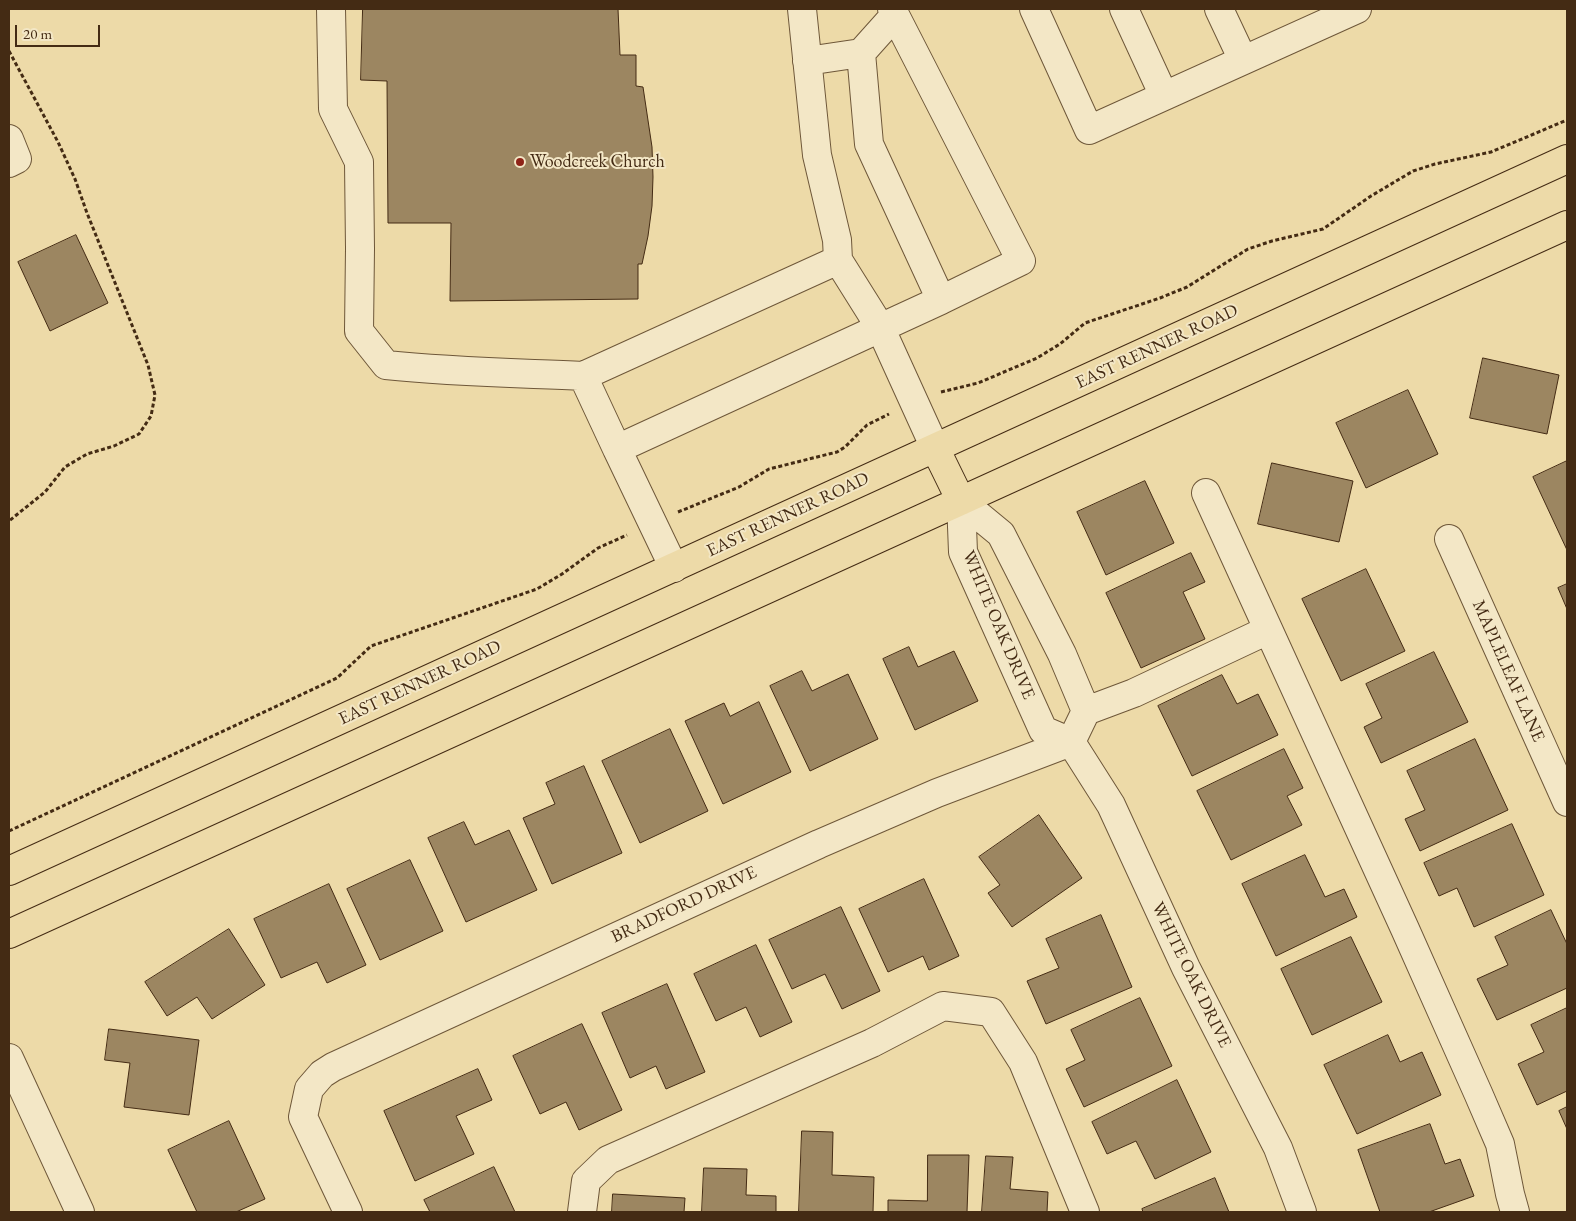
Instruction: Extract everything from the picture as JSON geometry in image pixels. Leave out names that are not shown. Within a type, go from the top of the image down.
[{"type":"main road","name":"EAST RENNER ROAD","points":[[9,871],[1567,159]]},
{"type":"main road","points":[[9,934],[1567,225]]},
{"type":"main road","points":[[935,448],[961,500]]},
{"type":"street","points":[[331,9],[333,109],[359,162],[359,331],[386,365],[438,370],[583,376],[838,260]]},
{"type":"street","points":[[802,9],[817,156],[837,240],[838,260],[880,327],[935,448]]},
{"type":"street","points":[[1034,9],[1089,130],[1243,60],[1313,18],[1357,9]]},
{"type":"street","points":[[1124,9],[1164,96]]},
{"type":"street","points":[[1219,9],[1243,60]]},
{"type":"street","points":[[616,450],[940,300],[1021,261],[893,12],[862,53],[869,144],[940,300]]},
{"type":"street","points":[[807,61],[862,53]]},
{"type":"street","points":[[583,376],[616,450],[674,568]]},
{"type":"street","points":[[1206,493],[1405,929],[1500,1144],[1515,1212]]},
{"type":"street","name":"WHITE OAK DRIVE","points":[[961,500],[1001,534],[1062,654],[1086,711]]},
{"type":"street","name":"WHITE OAK DRIVE","points":[[961,500],[963,552],[1043,730],[1071,742],[1111,805],[1186,968],[1278,1148],[1302,1212]]},
{"type":"street","name":"MAPLELEAF LANE","points":[[1449,540],[1567,802]]},
{"type":"street","points":[[1071,742],[1086,711],[1134,693],[1268,630]]},
{"type":"street","name":"BRADFORD DRIVE","points":[[348,1212],[303,1117],[309,1089],[322,1074],[333,1067],[708,894],[937,794],[1071,742]]},
{"type":"street","points":[[582,1212],[586,1181],[608,1160],[872,1043],[943,1006],[991,1012],[1023,1062],[1085,1212]]},
{"type":"street","points":[[9,1058],[80,1212]]},
{"type":"path","points":[[9,50],[76,179],[87,214],[148,365],[155,395],[151,416],[139,434],[114,446],[88,454],[65,467],[45,492],[9,521]]},
{"type":"path","points":[[9,831],[337,678],[372,646],[537,588],[562,574],[598,548],[652,523],[739,488],[769,469],[837,452],[845,447],[867,424],[945,390],[978,383],[1037,358],[1060,344],[1084,323],[1187,287],[1248,249],[1272,241],[1323,229],[1371,196],[1413,171],[1435,164],[1491,152],[1567,120]]},
{"type":"building","name":"Woodcreek Church","points":[[363,9],[618,9],[620,55],[636,55],[636,86],[643,87],[652,147],[652,206],[642,264],[638,264],[638,299],[450,301],[451,223],[388,223],[387,81],[361,80]]},
{"type":"building","points":[[76,235],[108,303],[50,331],[18,262]]},
{"type":"building","points":[[1483,358],[1559,375],[1547,434],[1470,418]]},
{"type":"building","points":[[1408,390],[1438,454],[1366,488],[1336,423]]},
{"type":"building","points":[[1567,461],[1567,550],[1533,477]]},
{"type":"building","points":[[1272,463],[1353,481],[1339,542],[1258,524]]},
{"type":"building","points":[[1145,481],[1174,543],[1106,575],[1077,512]]},
{"type":"building","points":[[1191,553],[1205,582],[1183,592],[1205,639],[1141,668],[1106,593]]},
{"type":"building","points":[[1366,569],[1405,651],[1341,681],[1302,599]]},
{"type":"building","points":[[1567,584],[1567,609],[1558,588]]},
{"type":"building","points":[[909,647],[918,667],[954,651],[978,701],[915,730],[883,659]]},
{"type":"building","points":[[1434,652],[1468,722],[1381,763],[1364,727],[1382,718],[1366,684]]},
{"type":"building","points":[[802,671],[812,691],[848,674],[878,739],[810,771],[770,686]]},
{"type":"building","points":[[1222,675],[1237,704],[1258,694],[1278,735],[1192,776],[1158,706]]},
{"type":"building","points":[[759,702],[791,772],[723,804],[685,721],[724,703],[730,716]]},
{"type":"building","points":[[670,729],[708,811],[640,843],[602,761]]},
{"type":"building","points":[[1475,739],[1508,810],[1420,851],[1405,819],[1425,810],[1407,771]]},
{"type":"building","points":[[1284,749],[1303,788],[1287,796],[1302,825],[1231,860],[1197,791]]},
{"type":"building","points":[[584,766],[622,853],[552,884],[523,818],[555,804],[546,783]]},
{"type":"building","points":[[1039,815],[1082,878],[1012,927],[988,893],[1000,885],[979,857]]},
{"type":"building","points":[[464,822],[475,845],[509,830],[537,890],[466,922],[428,838]]},
{"type":"building","points":[[1512,824],[1544,895],[1474,927],[1457,888],[1439,896],[1424,863]]},
{"type":"building","points":[[1305,855],[1325,897],[1344,889],[1357,917],[1276,956],[1242,884]]},
{"type":"building","points":[[410,860],[443,931],[380,960],[347,889]]},
{"type":"building","points":[[924,879],[959,956],[929,970],[923,956],[888,972],[859,909]]},
{"type":"building","points":[[329,884],[366,965],[327,983],[317,962],[281,978],[254,919]]},
{"type":"building","points":[[841,907],[880,991],[842,1009],[825,974],[792,989],[769,940]]},
{"type":"building","points":[[1551,910],[1567,944],[1567,988],[1497,1020],[1477,979],[1508,965],[1495,937]]},
{"type":"building","points":[[1101,915],[1132,987],[1046,1024],[1027,981],[1059,968],[1046,939]]},
{"type":"building","points":[[229,929],[265,985],[212,1019],[197,997],[167,1016],[145,982]]},
{"type":"building","points":[[1351,937],[1382,1002],[1312,1035],[1281,969]]},
{"type":"building","points":[[756,945],[792,1022],[760,1037],[746,1007],[716,1021],[694,974]]},
{"type":"building","points":[[667,984],[705,1072],[666,1089],[656,1066],[630,1078],[602,1013]]},
{"type":"building","points":[[1140,998],[1172,1066],[1084,1107],[1066,1069],[1085,1060],[1071,1030]]},
{"type":"building","points":[[1567,1008],[1567,1091],[1537,1105],[1518,1064],[1544,1052],[1531,1025]]},
{"type":"building","points":[[582,1024],[622,1110],[579,1130],[566,1102],[540,1114],[513,1056]]},
{"type":"building","points":[[109,1029],[199,1040],[189,1115],[124,1107],[130,1063],[105,1060]]},
{"type":"building","points":[[1388,1035],[1400,1062],[1422,1052],[1441,1095],[1357,1134],[1324,1065]]},
{"type":"building","points":[[478,1069],[492,1100],[456,1116],[474,1154],[415,1181],[384,1111]]},
{"type":"building","points":[[1177,1080],[1211,1152],[1155,1179],[1136,1141],[1107,1154],[1092,1122]]},
{"type":"building","points":[[1567,1107],[1567,1129],[1559,1111]]},
{"type":"building","points":[[229,1121],[265,1199],[236,1212],[197,1212],[168,1150]]},
{"type":"building","points":[[1430,1124],[1445,1164],[1460,1159],[1474,1196],[1429,1212],[1380,1212],[1358,1150]]},
{"type":"building","points":[[802,1131],[833,1132],[832,1175],[874,1177],[873,1212],[799,1212]]},
{"type":"building","points":[[928,1155],[969,1155],[967,1212],[888,1212],[888,1200],[927,1201]]},
{"type":"building","points":[[986,1156],[1013,1157],[1010,1189],[1048,1192],[1047,1212],[982,1212]]},
{"type":"building","points":[[494,1167],[515,1212],[430,1212],[424,1200]]},
{"type":"building","points":[[704,1168],[747,1169],[746,1195],[776,1196],[776,1212],[702,1212]]},
{"type":"building","points":[[1215,1178],[1229,1212],[1143,1212],[1142,1209]]},
{"type":"building","points":[[613,1194],[685,1198],[684,1212],[612,1212]]},
{"type":"place","name":"Woodcreek Church","points":[[520,162]]}]
